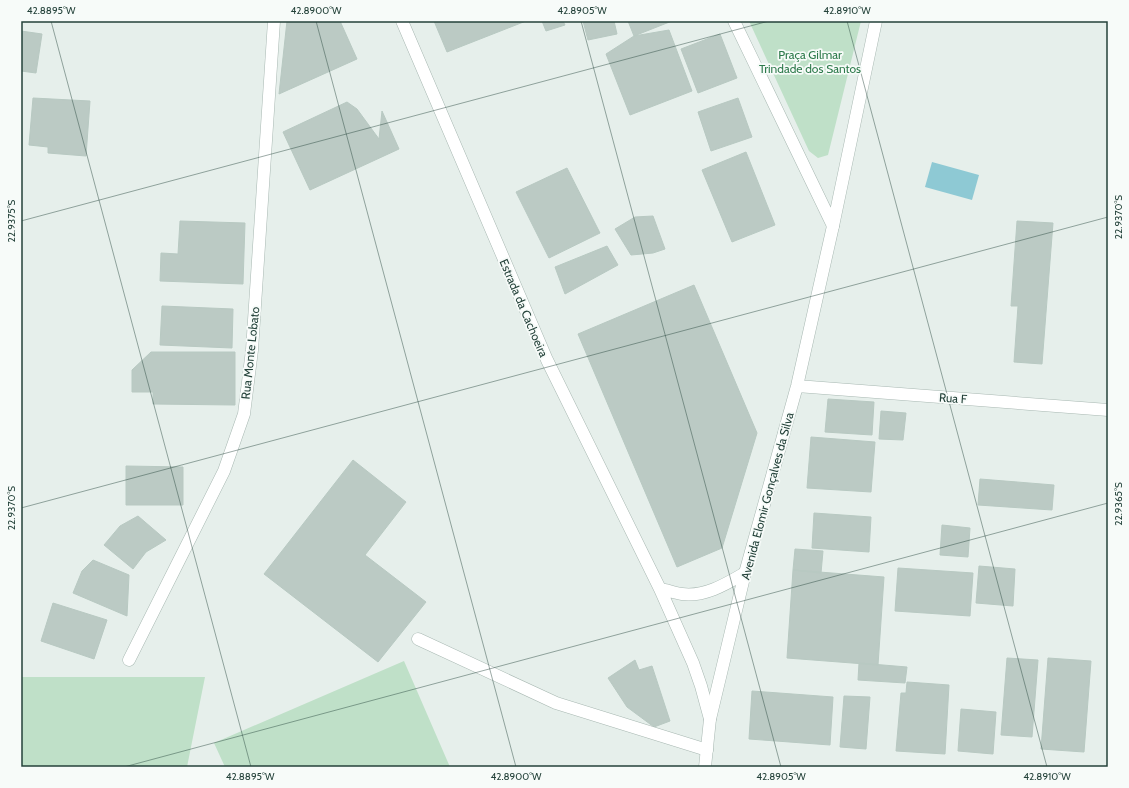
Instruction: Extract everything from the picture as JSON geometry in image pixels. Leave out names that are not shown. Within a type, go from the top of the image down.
[{"type":"street","name":"Rua Monte Lobato","points":[[129,660],[224,471],[244,414],[252,350],[274,21]]},
{"type":"street","name":"Estrada da Cachoeira","points":[[402,21],[547,360],[660,589],[693,663],[710,719]]},
{"type":"street","points":[[734,21],[833,226]]},
{"type":"street","points":[[833,226],[876,21]]},
{"type":"street","name":"Avenida Elomir Gonçalves da Silva","points":[[705,767],[710,719],[745,574],[797,386],[833,226]]},
{"type":"street","name":"Rua F","points":[[797,386],[1108,410]]},
{"type":"street","points":[[660,589],[682,594],[697,594],[710,591],[745,574]]},
{"type":"street","points":[[418,639],[556,703],[707,750]]},
{"type":"green space","name":"Praça Gilmar Trindade dos Santos","points":[[749,21],[861,21],[828,155],[818,158],[809,151]]},
{"type":"green space","points":[[404,661],[450,767],[225,767],[214,743]]},
{"type":"green space","points":[[21,677],[205,677],[187,767],[21,767]]},
{"type":"water","points":[[932,162],[979,175],[972,200],[925,187]]},
{"type":"building","points":[[287,21],[340,21],[357,59],[279,94]]},
{"type":"building","points":[[434,21],[526,21],[447,52]]},
{"type":"building","points":[[542,21],[563,21],[565,25],[546,31]]},
{"type":"building","points":[[583,21],[614,21],[617,34],[588,40]]},
{"type":"building","points":[[628,21],[672,21],[634,36]]},
{"type":"building","points":[[669,30],[692,91],[630,115],[606,54],[634,36]]},
{"type":"building","points":[[21,31],[42,34],[36,73],[21,71]]},
{"type":"building","points":[[720,34],[737,78],[698,93],[681,49]]},
{"type":"building","points":[[33,98],[90,101],[86,156],[48,153],[48,147],[29,145]]},
{"type":"building","points":[[738,98],[752,137],[711,151],[698,112]]},
{"type":"building","points":[[347,102],[357,109],[379,139],[382,111],[399,149],[310,190],[283,132]]},
{"type":"building","points":[[746,152],[775,225],[732,242],[702,170]]},
{"type":"building","points":[[567,168],[600,233],[549,258],[516,192]]},
{"type":"building","points":[[653,216],[665,249],[653,253],[631,255],[615,229],[635,217]]},
{"type":"building","points":[[180,221],[245,223],[243,284],[160,281],[161,253],[178,254]]},
{"type":"building","points":[[1017,221],[1053,223],[1042,364],[1014,362],[1018,306],[1011,306]]},
{"type":"building","points":[[607,246],[618,265],[565,294],[555,267]]},
{"type":"building","points":[[694,285],[757,433],[722,548],[677,567],[578,334]]},
{"type":"building","points":[[162,306],[233,309],[232,348],[160,345]]},
{"type":"building","points":[[151,352],[235,352],[235,405],[153,404],[153,392],[132,392],[132,370]]},
{"type":"building","points":[[828,399],[874,402],[872,435],[825,432]]},
{"type":"building","points":[[881,411],[906,413],[903,440],[879,439]]},
{"type":"building","points":[[811,437],[875,442],[871,492],[807,488]]},
{"type":"building","points":[[353,460],[406,502],[365,555],[426,602],[378,662],[264,574]]},
{"type":"building","points":[[126,466],[183,467],[183,505],[126,505]]},
{"type":"building","points":[[980,479],[1054,485],[1052,510],[978,505]]},
{"type":"building","points":[[814,513],[871,517],[869,552],[812,548]]},
{"type":"building","points":[[138,516],[166,540],[146,552],[133,569],[104,545],[120,526]]},
{"type":"building","points":[[942,525],[970,528],[968,557],[940,555]]},
{"type":"building","points":[[795,549],[823,551],[821,573],[793,570]]},
{"type":"building","points":[[93,560],[129,575],[127,616],[73,593],[82,571]]},
{"type":"building","points":[[979,566],[1015,569],[1013,606],[976,603]]},
{"type":"building","points":[[898,568],[973,573],[970,616],[895,611]]},
{"type":"building","points":[[793,570],[884,577],[878,665],[787,658]]},
{"type":"building","points":[[53,603],[107,620],[94,659],[41,641]]},
{"type":"building","points":[[1007,658],[1038,660],[1032,737],[1001,735]]},
{"type":"building","points":[[1048,658],[1091,661],[1084,752],[1041,749]]},
{"type":"building","points":[[635,660],[639,670],[652,666],[670,721],[654,727],[627,707],[608,678]]},
{"type":"building","points":[[859,663],[907,667],[905,683],[858,680]]},
{"type":"building","points":[[907,682],[949,685],[945,754],[896,751],[901,693],[906,693]]},
{"type":"building","points":[[752,691],[833,697],[830,745],[749,739]]},
{"type":"building","points":[[844,696],[870,697],[866,749],[840,747]]},
{"type":"building","points":[[961,709],[996,712],[993,754],[958,751]]}]
